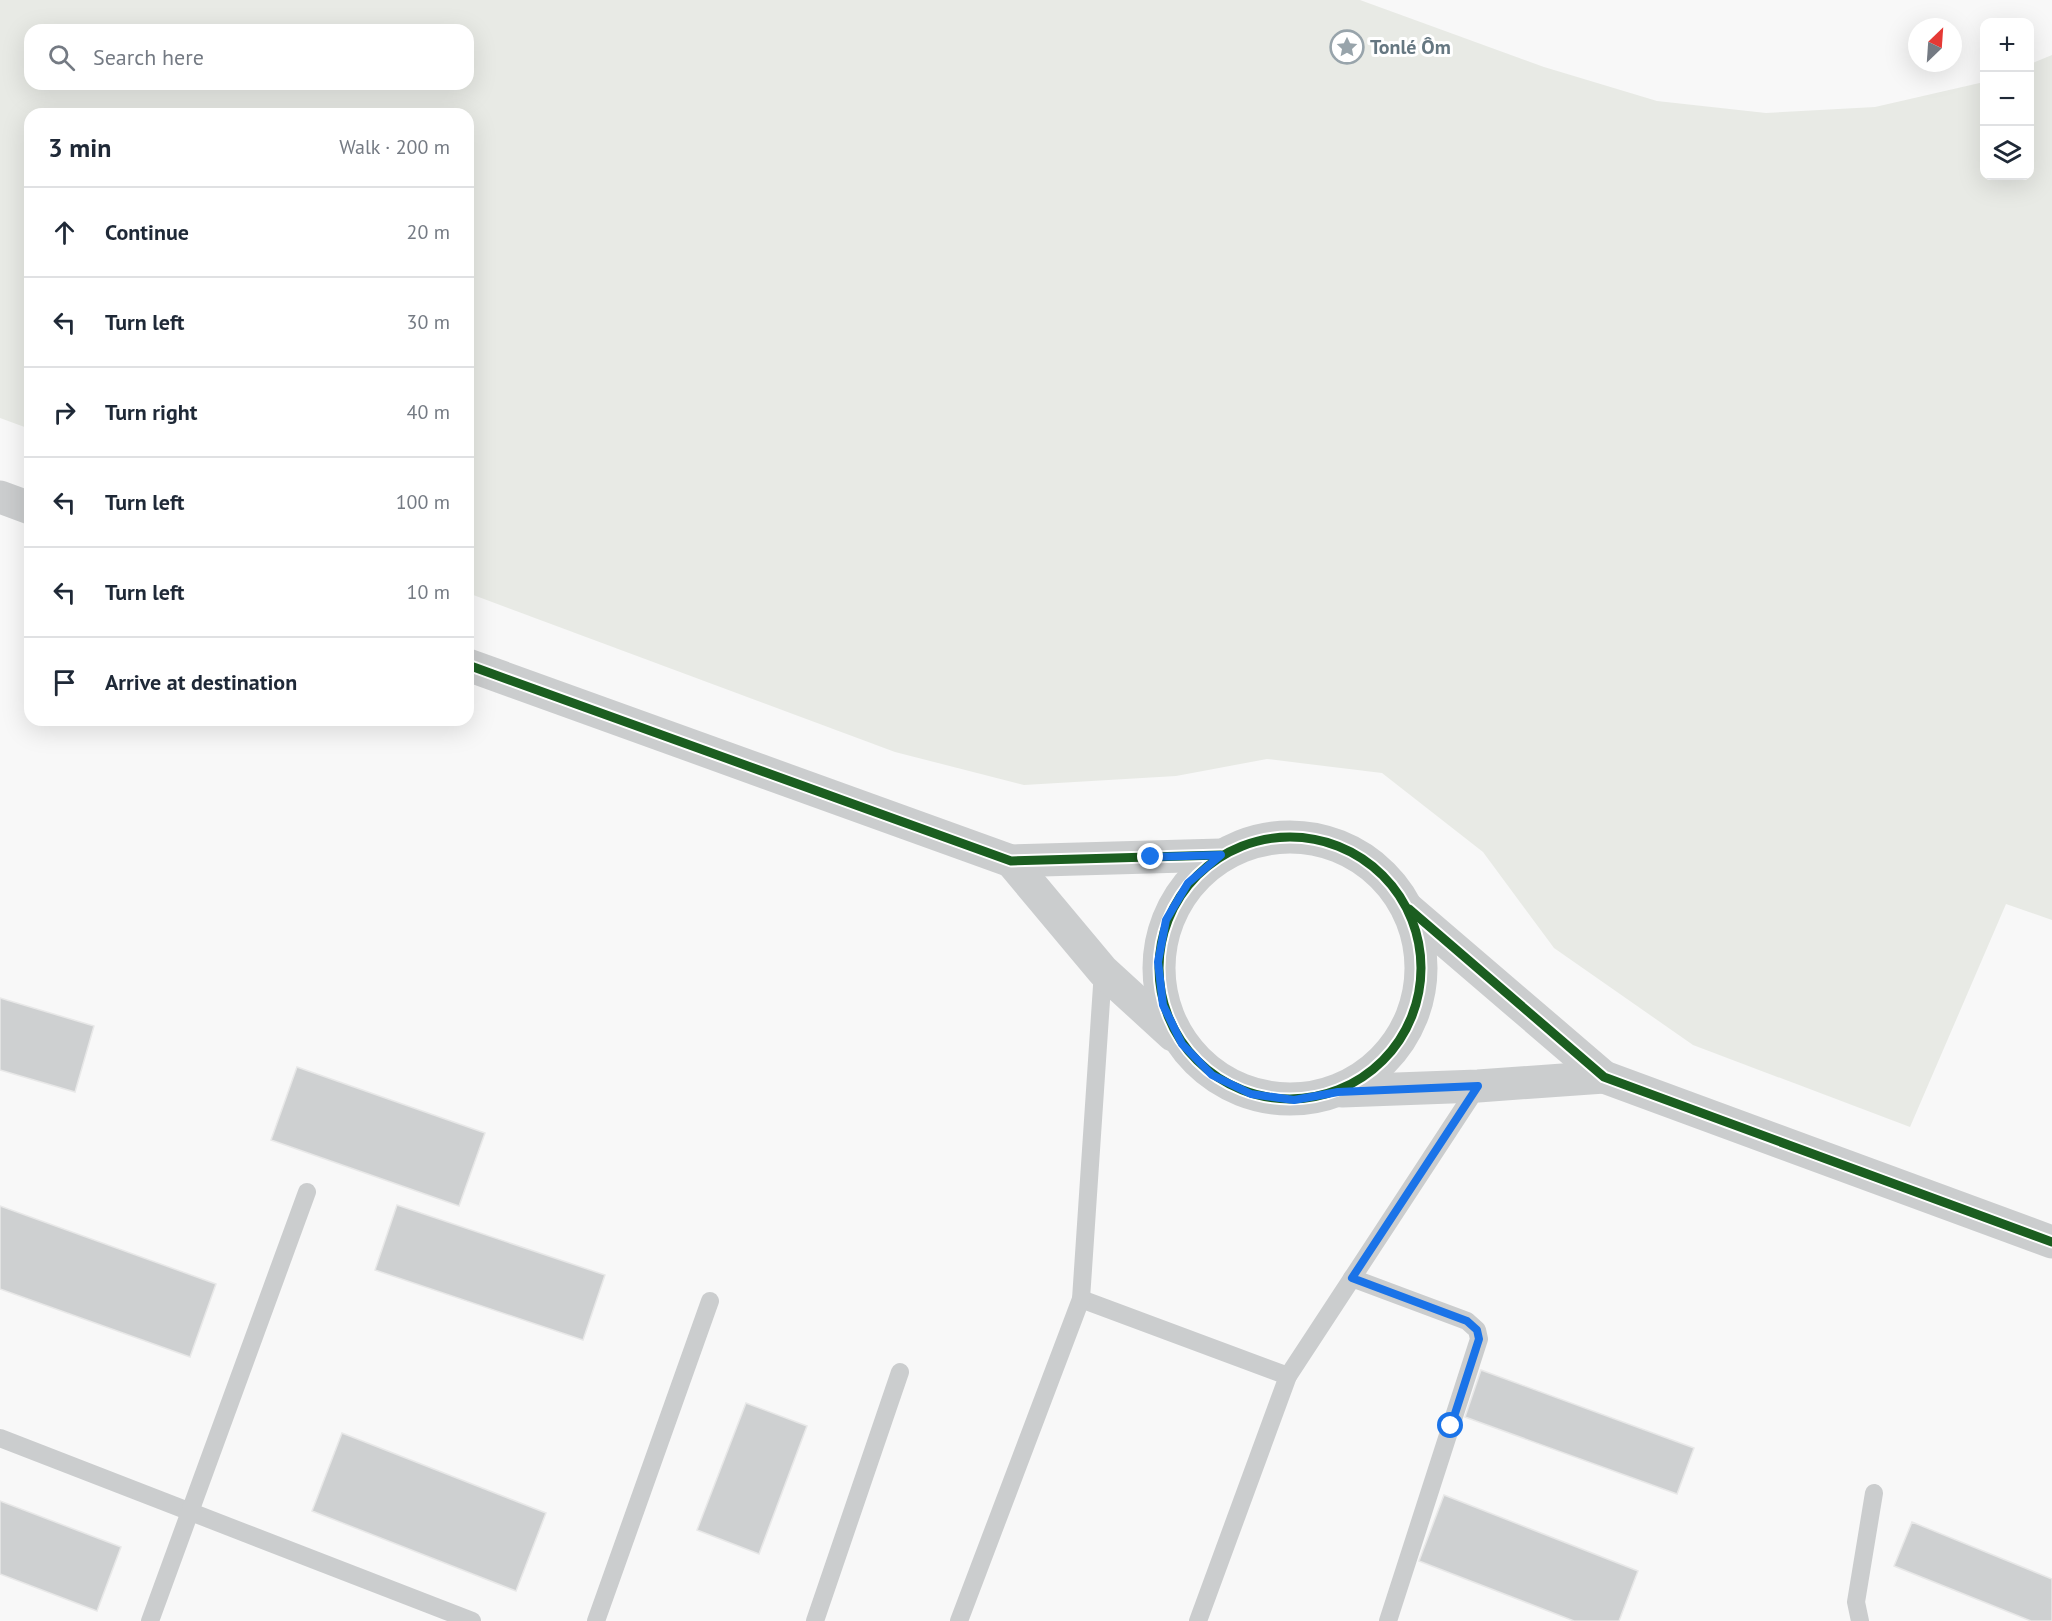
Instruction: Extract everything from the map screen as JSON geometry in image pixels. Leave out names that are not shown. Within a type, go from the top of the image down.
[{"type":"street","points":[[0,497],[24,506]]},
{"type":"street","points":[[474,667],[1011,861],[1221,855]]},
{"type":"street","points":[[1182,1044],[1163,1005],[1158,962],[1166,920],[1188,883],[1221,855],[1261,839],[1304,837],[1346,849],[1382,873],[1408,909],[1604,1077],[2052,1242]]},
{"type":"street","points":[[1011,861],[1103,971],[1212,1075],[1251,1094],[1294,1100],[1338,1092],[1478,1086],[1604,1077]]},
{"type":"street","points":[[1338,1092],[1376,1070],[1404,1036],[1420,995],[1421,951],[1408,909]]},
{"type":"lane","points":[[959,1621],[1082,1299],[1103,971]]},
{"type":"lane","points":[[1198,1621],[1288,1376],[1478,1086]]},
{"type":"lane","points":[[150,1621],[307,1192]]},
{"type":"lane","points":[[1352,1278],[1467,1321],[1477,1330],[1479,1339],[1388,1621]]},
{"type":"lane","points":[[1082,1299],[1288,1376]]},
{"type":"lane","points":[[596,1621],[710,1301]]},
{"type":"lane","points":[[815,1621],[900,1372]]},
{"type":"lane","points":[[0,1438],[472,1621]]},
{"type":"lane","points":[[1860,1621],[1856,1602],[1874,1493]]},
{"type":"shaded area","points":[[0,0],[1360,0],[1544,67],[1657,101],[1766,113],[1875,107],[1980,83],[1980,180],[2034,180],[2034,62],[2052,55],[2052,920],[2006,904],[1910,1127],[1693,1045],[1554,948],[1483,852],[1382,773],[1267,759],[1176,776],[1024,785],[895,752],[474,595],[474,108],[24,108],[24,427],[0,418]]},
{"type":"building","points":[[0,998],[94,1026],[75,1092],[0,1070]]},
{"type":"building","points":[[297,1067],[485,1133],[459,1206],[271,1140]]},
{"type":"building","points":[[397,1205],[605,1275],[583,1340],[375,1270]]},
{"type":"building","points":[[0,1206],[216,1284],[190,1357],[0,1289]]},
{"type":"building","points":[[1481,1370],[1694,1448],[1677,1494],[1465,1417]]},
{"type":"building","points":[[746,1403],[807,1426],[759,1554],[697,1530]]},
{"type":"building","points":[[342,1433],[546,1513],[516,1591],[312,1511]]},
{"type":"building","points":[[1444,1495],[1638,1571],[1619,1621],[1574,1621],[1419,1561]]},
{"type":"building","points":[[0,1501],[121,1547],[97,1611],[0,1574]]},
{"type":"building","points":[[1912,1522],[2052,1579],[2052,1621],[2031,1621],[1894,1566]]},
{"type":"cycle path","points":[[474,667],[1011,861],[1221,855]]},
{"type":"cycle path","points":[[1290,837],[1316,839],[1340,847],[1363,859],[1383,875],[1399,895],[1411,918],[1419,942],[1421,968],[1419,994],[1411,1018],[1399,1041],[1383,1061],[1363,1077],[1340,1089],[1316,1097],[1290,1099],[1264,1097],[1240,1089],[1217,1077],[1197,1061],[1181,1041],[1169,1018],[1161,994],[1159,968],[1161,942],[1169,918],[1181,895],[1197,875],[1217,859],[1240,847],[1264,839],[1290,837]]},
{"type":"cycle path","points":[[1409,909],[1604,1077],[2052,1242]]},
{"type":"place","name":"Tonlé Ôm","points":[[1347,47]]},
{"type":"route","points":[[1151,857],[1221,855],[1188,883],[1166,920],[1158,962],[1163,1005],[1182,1044],[1212,1075],[1251,1094],[1294,1100],[1338,1092],[1478,1086],[1352,1278],[1467,1321],[1477,1330],[1479,1339],[1451,1426]]}]
